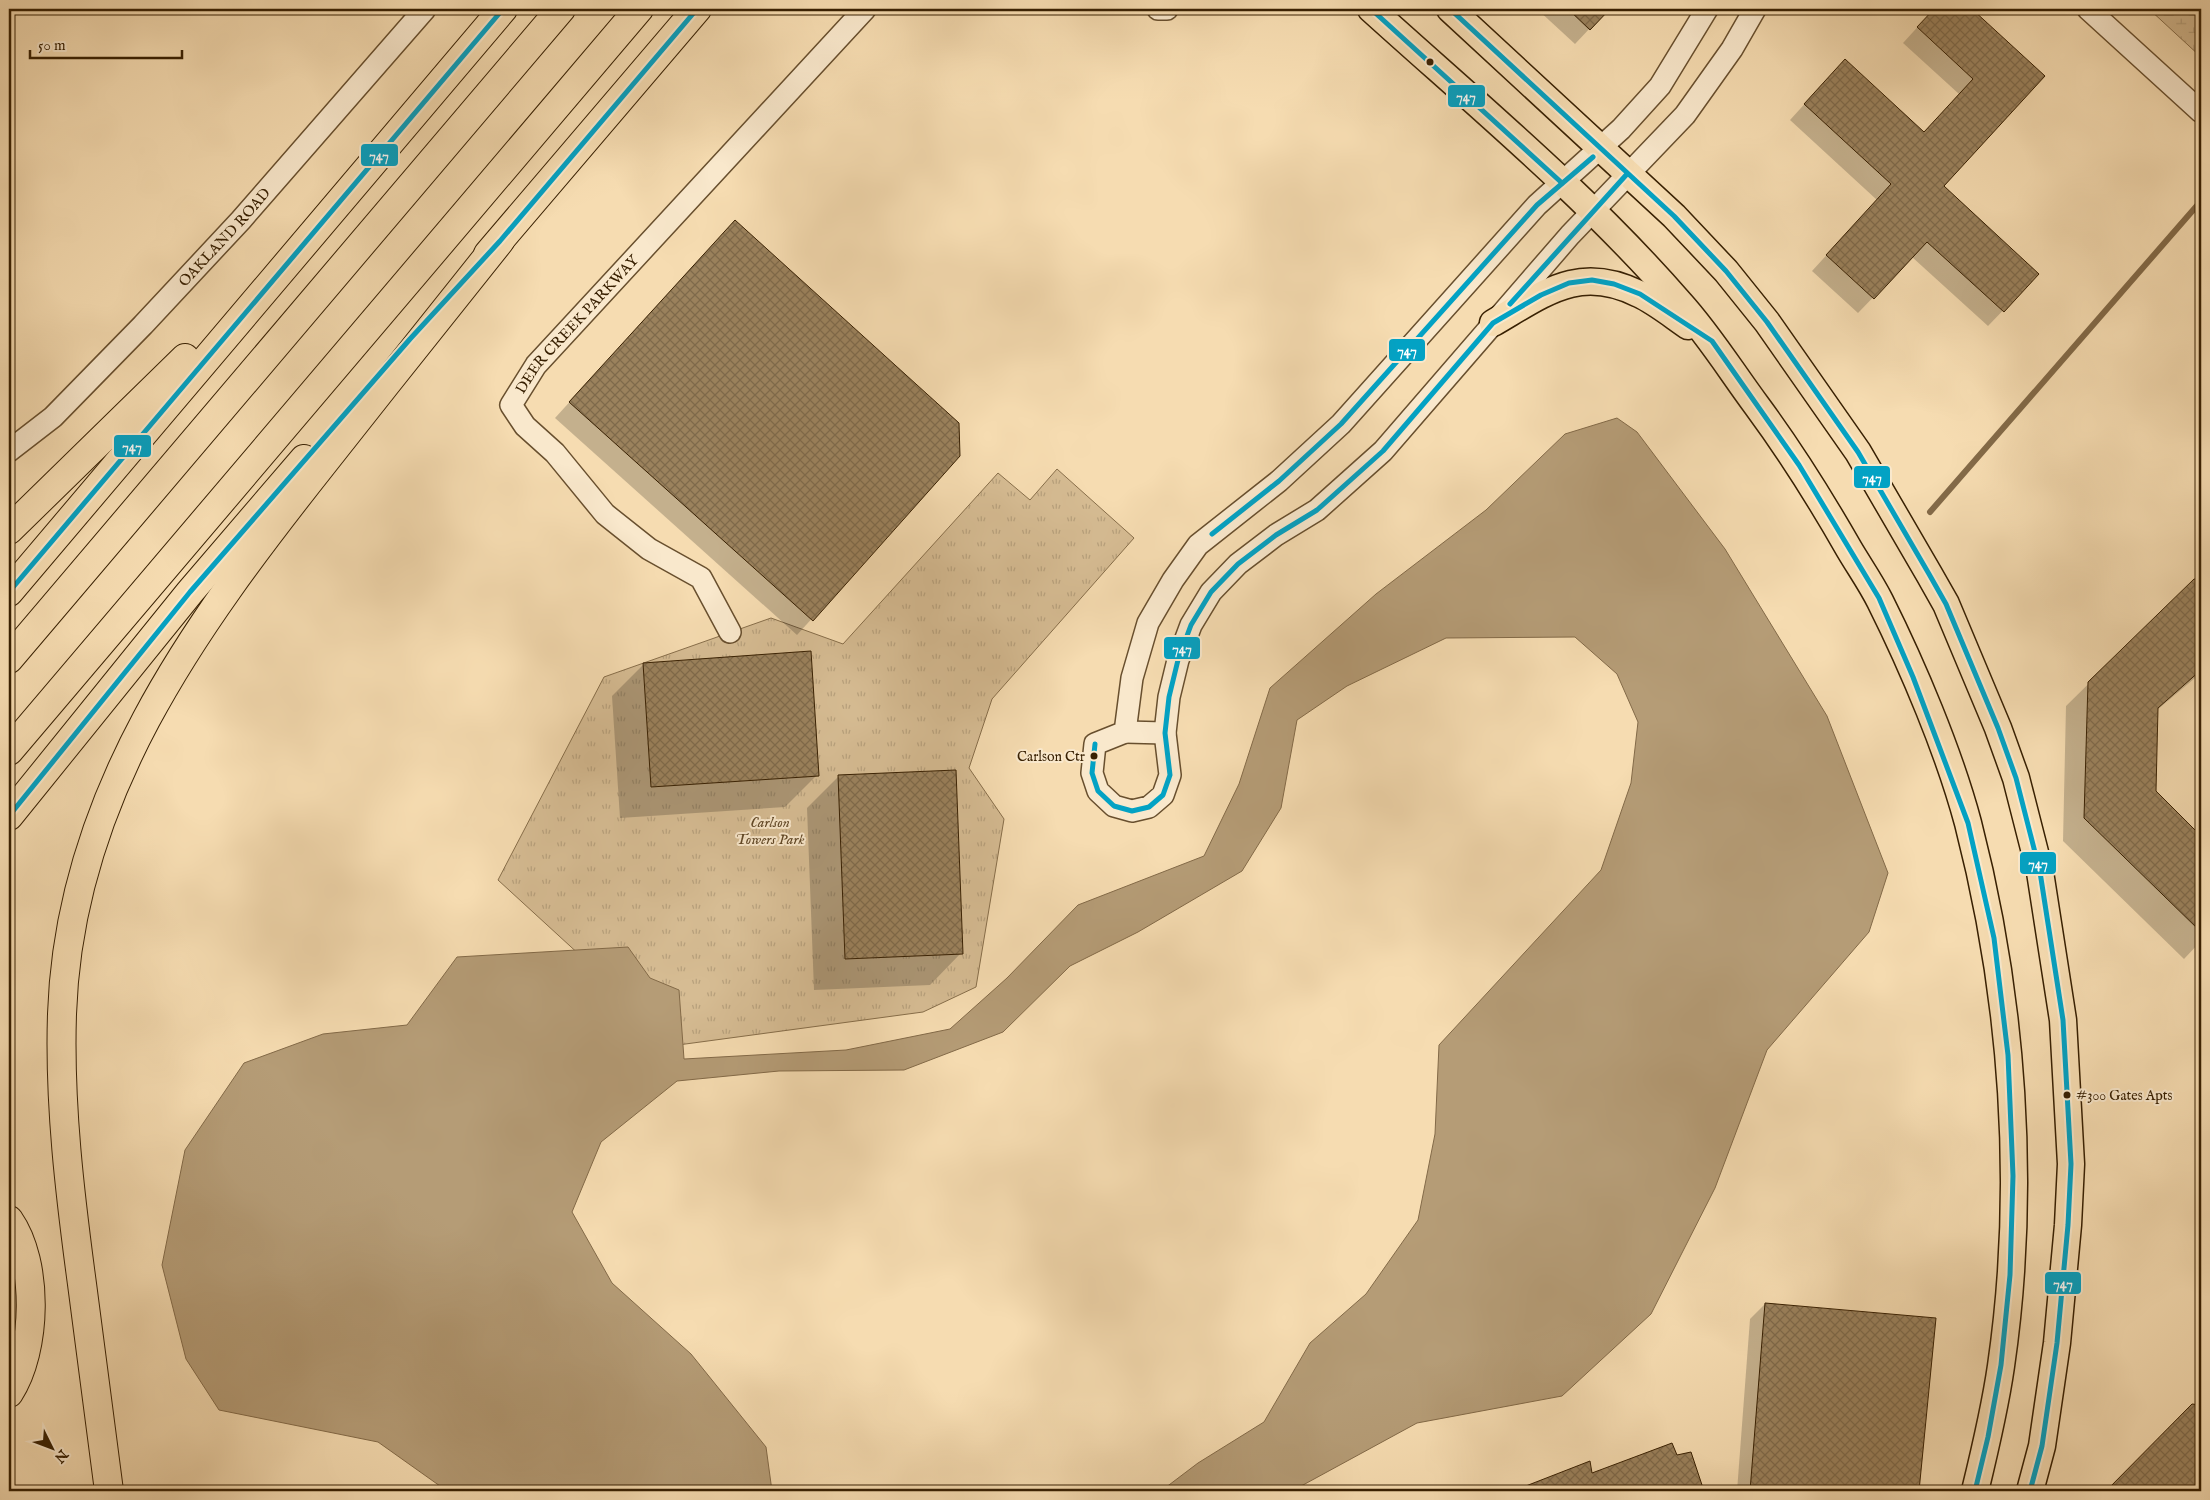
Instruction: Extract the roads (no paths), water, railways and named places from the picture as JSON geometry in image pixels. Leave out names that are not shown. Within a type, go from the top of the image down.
[{"type":"highway","points":[[9,592],[503,9]]},
{"type":"highway","points":[[9,658],[561,9]]},
{"type":"highway","points":[[9,751],[639,9]]},
{"type":"highway","points":[[109,1491],[67,1173],[62,1036],[65,980],[72,924],[103,813],[139,729],[161,690],[216,604],[302,490],[500,241],[697,9]]},
{"type":"highway","points":[[9,530],[332,212]]},
{"type":"highway","points":[[9,816],[190,592],[404,346],[500,241]]},
{"type":"highway","points":[[9,1220],[21,1246],[26,1264],[30,1318],[29,1342],[24,1360],[9,1394]]},
{"type":"main road","points":[[1371,9],[1592,211],[1636,255],[1712,341],[1799,465],[1879,598],[1914,677],[1968,823],[1994,938],[2008,1055],[2013,1176],[2010,1275],[2001,1365],[1988,1437],[1975,1491]]},
{"type":"main road","points":[[1450,9],[1674,216],[1726,272],[1767,322],[1858,452],[1946,604],[2016,778],[2040,872],[2063,1020],[2071,1164],[2068,1225],[2057,1343],[2042,1446],[2030,1491]]},
{"type":"main road","points":[[1493,323],[1541,295],[1569,283],[1592,280],[1614,284],[1640,294],[1712,341]]},
{"type":"street","name":"OAKLAND ROAD","points":[[9,451],[53,417],[143,325],[241,220],[425,9]]},
{"type":"street","name":"DEER CREEK PARKWAY","points":[[730,632],[702,578],[649,549],[605,514],[555,453],[525,426],[511,405],[536,364],[865,9]]},
{"type":"street","points":[[1158,9],[1167,9]]},
{"type":"street","points":[[1125,732],[1132,678],[1148,623],[1173,580],[1198,545],[1279,481],[1340,424],[1537,205],[1601,150],[1660,86],[1707,9]]},
{"type":"street","points":[[1165,733],[1125,732],[1095,744],[1092,773],[1098,792],[1114,806],[1132,811],[1149,806],[1163,795],[1170,775],[1165,733],[1169,697],[1178,660],[1191,625],[1211,592],[1238,564],[1276,535],[1317,510],[1383,451],[1592,211],[1685,114],[1708,85],[1732,49],[1755,9]]},
{"type":"street","points":[[2088,9],[2201,112]]},
{"type":"waterway","points":[[1930,512],[2201,201]]},
{"type":"place","name":"Carlson Ctr","points":[[1094,756]]},
{"type":"place","name":"#300 Gates Apts","points":[[2067,1095]]},
{"type":"park label","name":"Carlson Towers Park","points":[[770,830]]}]
